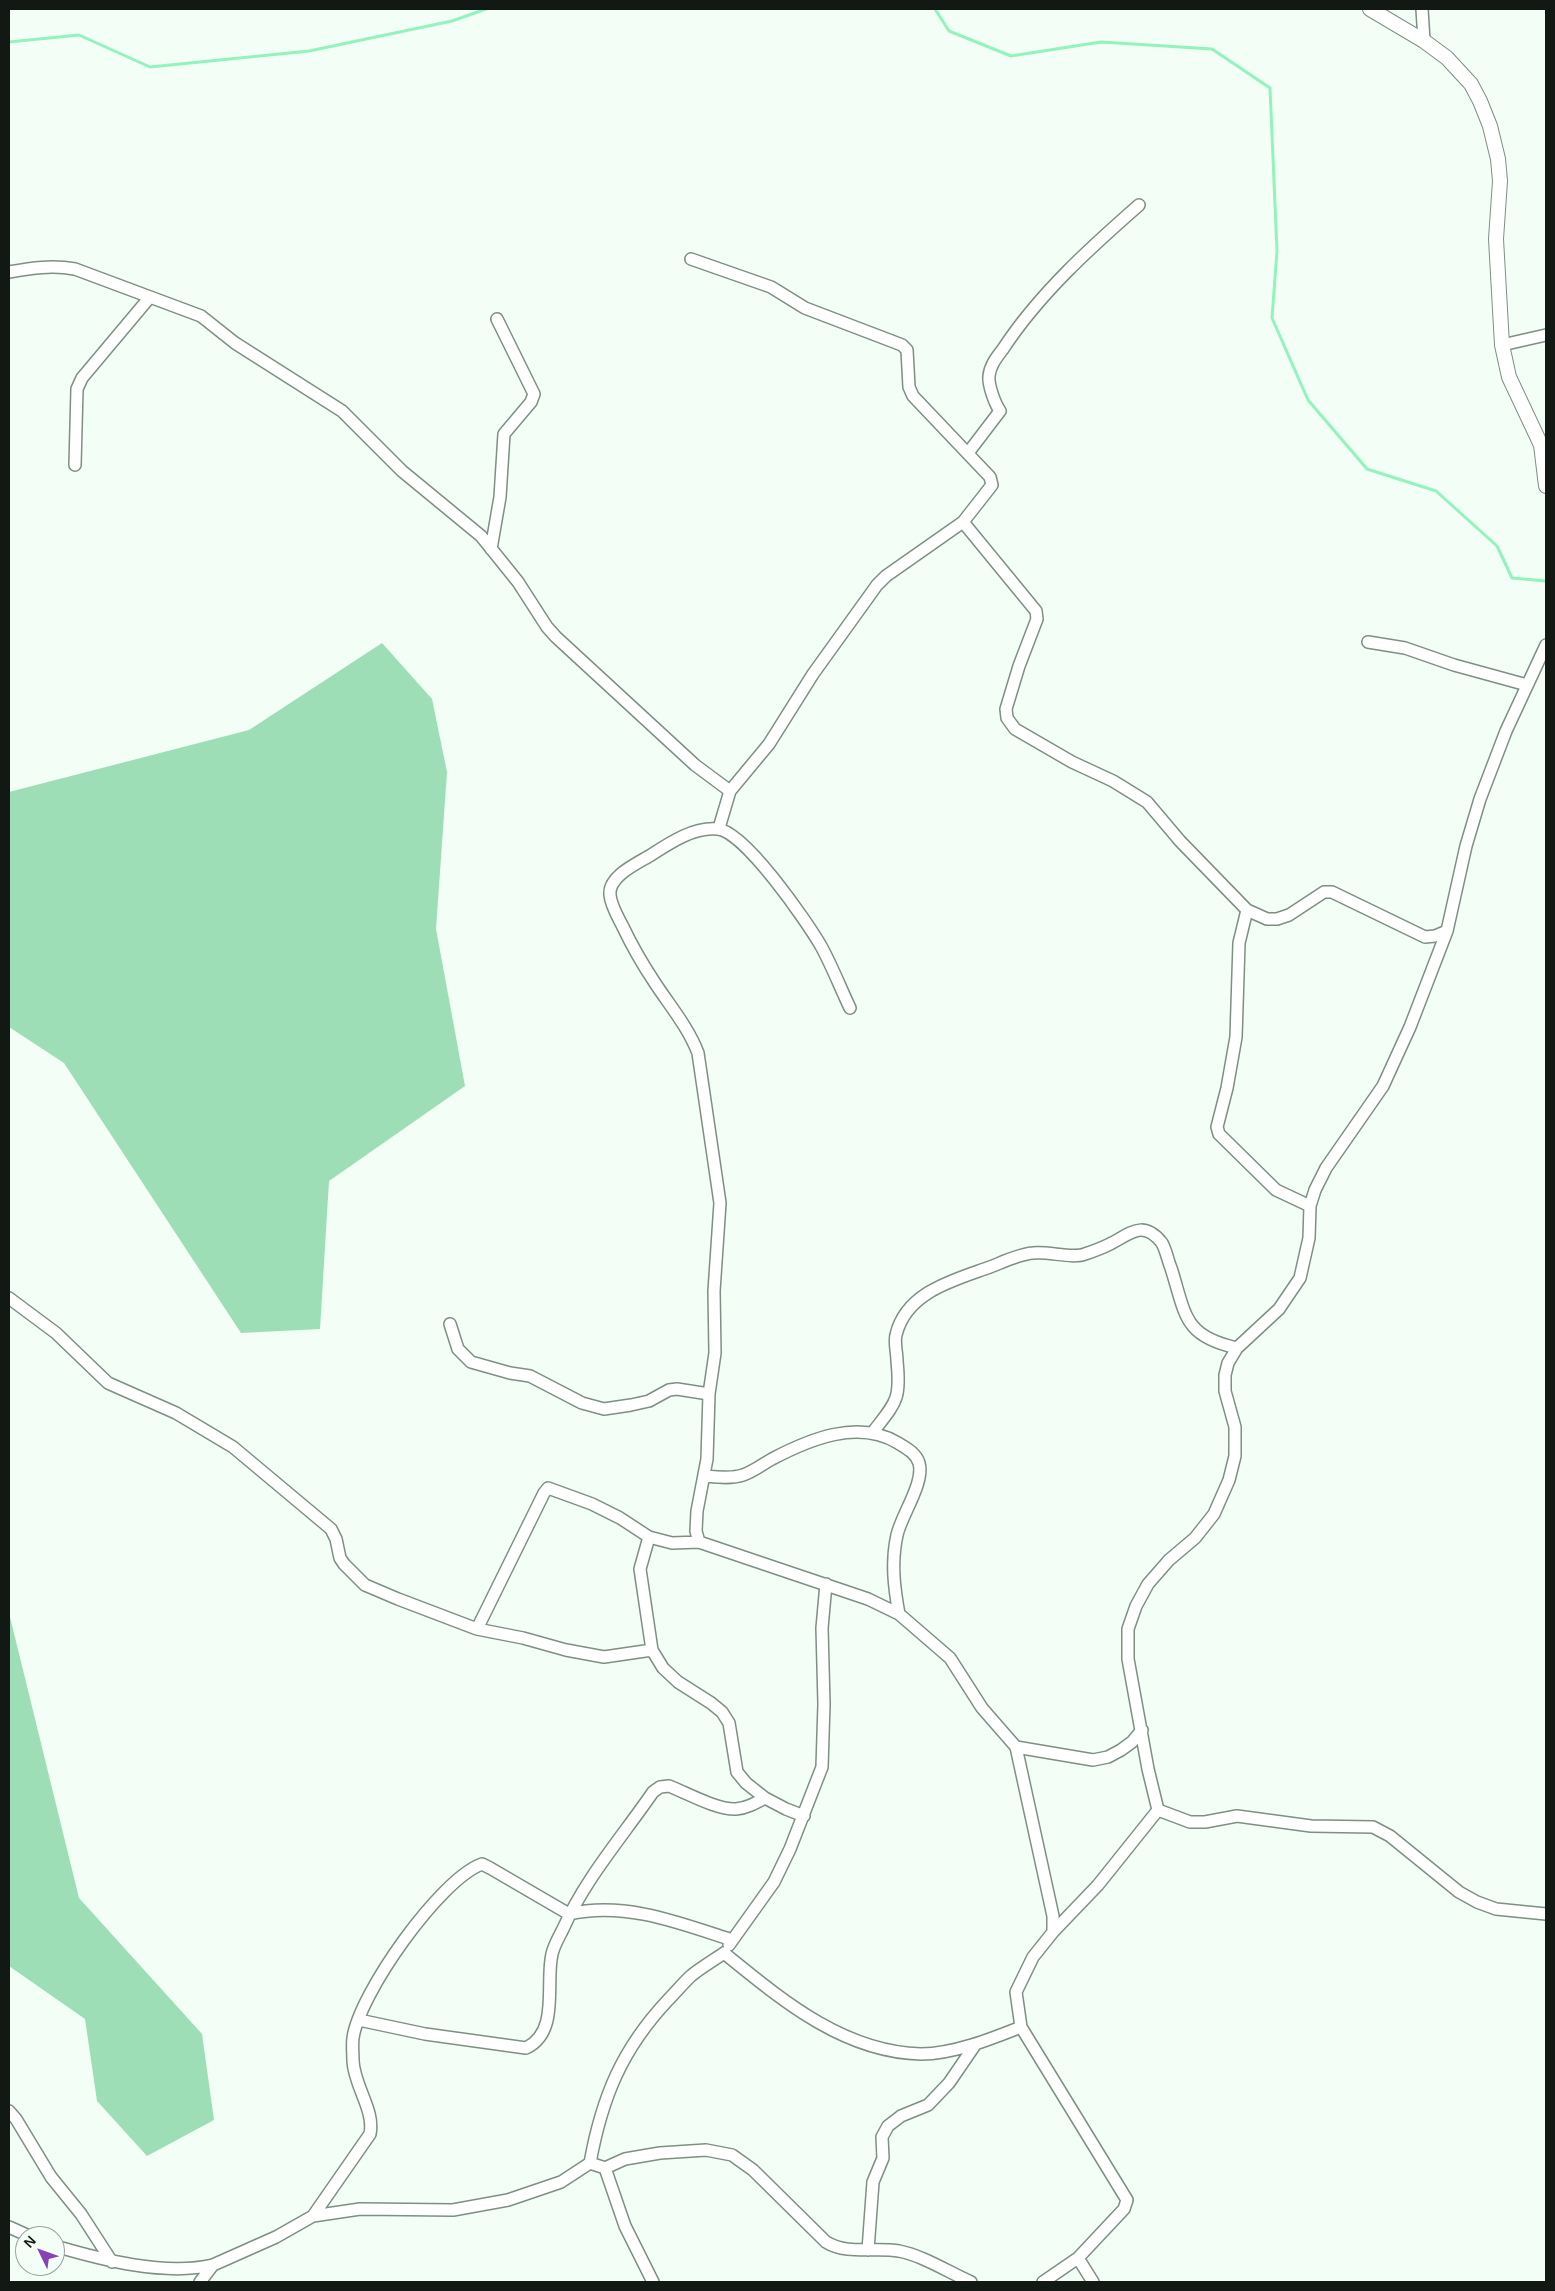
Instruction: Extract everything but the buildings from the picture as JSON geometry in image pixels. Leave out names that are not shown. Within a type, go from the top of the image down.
[{"type":"street","points":[[1370,9],[1424,41],[1447,58],[1470,84],[1480,101],[1490,126],[1500,181],[1496,239],[1502,345],[1509,377],[1544,444],[1546,486]]},
{"type":"street","points":[[1422,9],[1424,41]]},
{"type":"street","points":[[968,453],[1000,411],[988,377],[991,366],[1012,335],[1083,255],[1139,205]]},
{"type":"street","points":[[691,259],[771,287],[805,308],[902,345],[907,350],[910,387],[913,396],[990,477],[992,485],[963,522],[886,576],[877,585],[813,674],[769,744],[730,791],[719,828]]},
{"type":"street","points":[[9,272],[60,266],[75,269],[200,316],[235,343],[342,411],[402,470],[467,524],[492,549],[518,582],[547,627],[556,637],[695,765],[730,791]]},
{"type":"street","points":[[75,465],[77,389],[82,378],[150,297]]},
{"type":"street","points":[[492,549],[500,497],[504,434],[531,402],[534,394],[497,319]]},
{"type":"street","points":[[1502,345],[1546,335]]},
{"type":"street","points":[[963,522],[1036,611],[1037,619],[1019,666],[1006,708],[1007,718],[1015,729],[1072,762],[1113,781],[1147,802],[1180,841],[1247,910],[1267,919],[1277,919],[1289,915],[1324,892],[1332,892],[1425,936],[1435,936],[1447,931]]},
{"type":"street","points":[[1368,642],[1405,648],[1454,665],[1527,685]]},
{"type":"street","points":[[1043,2282],[1078,2258],[1124,2209],[1127,2200],[1020,2027],[1016,1992],[1033,1957],[1053,1932],[1098,1885],[1158,1810],[1128,1659],[1128,1629],[1136,1606],[1148,1584],[1169,1560],[1195,1538],[1214,1514],[1229,1480],[1235,1456],[1235,1428],[1225,1392],[1225,1375],[1228,1363],[1237,1348],[1279,1309],[1300,1278],[1309,1238],[1310,1206],[1326,1168],[1383,1086],[1410,1027],[1447,931],[1466,846],[1480,798],[1506,731],[1546,645]]},
{"type":"street","points":[[700,1542],[696,1531],[697,1511],[705,1476],[709,1394],[716,1353],[714,1291],[720,1203],[698,1053],[690,1034],[628,938],[614,909],[610,894],[614,882],[627,870],[672,842],[695,832],[719,828],[737,838],[783,889],[820,946],[850,1008]]},
{"type":"street","points":[[1247,910],[1240,943],[1236,1038],[1227,1088],[1217,1127],[1218,1134],[1276,1190],[1310,1206]]},
{"type":"street","points":[[873,1432],[898,1397],[900,1383],[895,1336],[901,1320],[911,1306],[928,1293],[952,1280],[1031,1253],[1051,1252],[1081,1256],[1109,1245],[1134,1230],[1149,1231],[1163,1244],[1181,1304],[1190,1325],[1209,1341],[1237,1348]]},
{"type":"street","points":[[9,1298],[56,1332],[114,1387],[176,1413],[233,1447],[331,1529],[344,1564],[365,1585],[477,1629],[604,1657],[652,1650]]},
{"type":"street","points":[[450,1324],[458,1349],[471,1362],[510,1373],[530,1376],[582,1403],[604,1409],[649,1401],[669,1390],[692,1390],[709,1394]]},
{"type":"street","points":[[705,1476],[742,1476],[794,1448],[824,1436],[873,1432],[892,1439],[912,1452],[920,1464],[918,1483],[897,1532],[893,1555],[893,1577],[899,1614]]},
{"type":"street","points":[[477,1629],[548,1488],[592,1504],[620,1518],[649,1537],[672,1543],[700,1542],[868,1599],[899,1614],[950,1658],[982,1708],[1016,1747],[1053,1916],[1053,1932]]},
{"type":"street","points":[[649,1537],[640,1569],[652,1650],[663,1668],[678,1682],[722,1712],[729,1723],[737,1772],[746,1783],[765,1798],[804,1816]]},
{"type":"street","points":[[65,2249],[112,2262],[195,2269],[213,2265],[276,2237],[313,2216],[360,2209],[453,2210],[508,2200],[561,2182],[590,2163],[597,2124],[609,2090],[627,2053],[652,2018],[692,1975],[724,1953],[774,1882],[804,1816],[822,1767],[824,1704],[822,1628],[826,1584]]},
{"type":"street","points":[[1016,1747],[1093,1760],[1108,1757],[1121,1750],[1132,1742],[1142,1730]]},
{"type":"street","points":[[359,2020],[425,2034],[526,2048],[535,2044],[542,2034],[547,2019],[552,1954],[570,1914],[607,1856],[653,1792],[660,1787],[669,1786],[723,1808],[735,1809],[747,1807],[765,1798]]},
{"type":"street","points":[[1158,1810],[1190,1822],[1205,1822],[1237,1816],[1312,1826],[1373,1827],[1390,1836],[1460,1892],[1476,1902],[1496,1909],[1546,1914]]},
{"type":"street","points":[[313,2216],[370,2134],[370,2119],[356,2083],[353,2062],[354,2037],[359,2020],[380,1977],[409,1932],[442,1894],[470,1869],[482,1864],[570,1914],[590,1909],[623,1910],[673,1921],[732,1940]]},
{"type":"street","points":[[724,1953],[811,2020],[868,2045],[922,2054],[975,2045],[1020,2027]]},
{"type":"street","points":[[868,2250],[873,2182],[883,2158],[882,2137],[888,2126],[901,2116],[928,2105],[949,2083],[975,2045]]},
{"type":"street","points":[[9,2111],[16,2119],[51,2177],[81,2214],[112,2262]]},
{"type":"street","points":[[590,2163],[605,2168],[625,2159],[660,2152],[706,2150],[732,2155],[753,2170],[826,2242],[836,2248],[898,2251],[911,2254],[971,2282]]},
{"type":"street","points":[[605,2168],[625,2226],[653,2282]]},
{"type":"street","points":[[1078,2258],[1093,2282]]},
{"type":"street","points":[[200,2282],[213,2265]]},
{"type":"green space","points":[[382,643],[432,699],[447,772],[436,929],[465,1086],[329,1181],[320,1329],[241,1333],[64,1063],[9,1027],[9,792],[249,730]]},
{"type":"green space","points":[[9,1613],[79,1898],[202,2034],[214,2120],[147,2156],[97,2101],[85,2019],[9,1966]]},
{"type":"waterway","points":[[9,42],[79,35],[150,67],[309,51],[452,21],[486,9]]},
{"type":"waterway","points":[[935,9],[949,31],[1011,56],[1101,42],[1212,49],[1270,88],[1277,251],[1272,318],[1308,400],[1367,469],[1436,491],[1497,546],[1512,578],[1546,581]]}]
